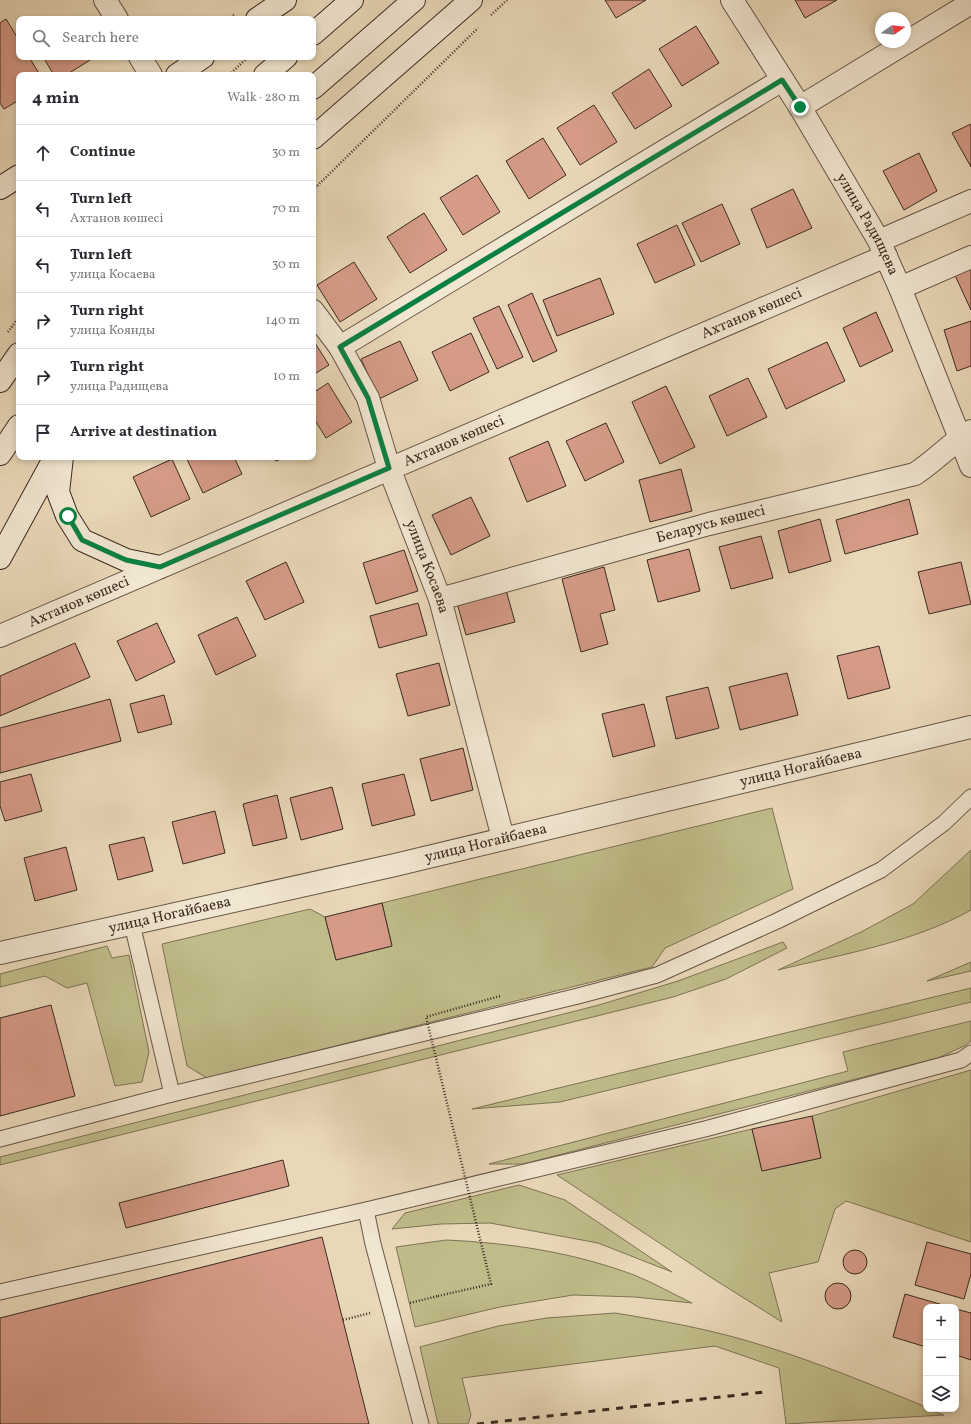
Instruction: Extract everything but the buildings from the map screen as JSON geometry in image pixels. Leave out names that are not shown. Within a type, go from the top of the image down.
[{"type":"street","points":[[104,0],[115,16]]},
{"type":"street","points":[[261,16],[285,0]]},
{"type":"street","points":[[316,31],[352,0]]},
{"type":"street","points":[[316,85],[414,0]]},
{"type":"street","points":[[316,135],[471,0]]},
{"type":"street","name":"улица Радищева","points":[[732,0],[800,107],[883,249],[965,435],[971,466]]},
{"type":"street","points":[[800,107],[971,4]]},
{"type":"street","points":[[142,60],[149,72]]},
{"type":"street","points":[[181,72],[198,60]]},
{"type":"street","points":[[269,72],[283,60]]},
{"type":"street","points":[[340,347],[782,80]]},
{"type":"street","points":[[0,188],[16,178]]},
{"type":"street","name":"Ахтанов көшесі","points":[[0,636],[389,468],[883,249],[971,201]]},
{"type":"street","points":[[900,288],[971,257]]},
{"type":"street","name":"улица Косаева","points":[[316,315],[340,347],[368,398],[389,468],[440,599],[503,838]]},
{"type":"street","points":[[0,381],[16,358]]},
{"type":"street","points":[[0,454],[16,430]]},
{"type":"street","name":"Беларусь көшесі","points":[[440,599],[709,524],[915,474],[935,461],[965,435]]},
{"type":"street","points":[[0,558],[53,460]]},
{"type":"street","points":[[62,460],[58,492],[68,516],[82,540],[126,560],[160,567]]},
{"type":"street","name":"улица Ногайбаева","points":[[0,953],[395,865],[971,727]]},
{"type":"lane","points":[[0,1139],[172,1094],[578,996],[657,975],[777,921],[881,870],[944,823],[971,797]]},
{"type":"lane","points":[[132,924],[172,1094]]},
{"type":"lane","points":[[0,1292],[366,1210],[705,1129],[961,1060],[971,1053]]},
{"type":"lane","points":[[366,1210],[373,1244],[421,1424]]},
{"type":"path","points":[[490,17],[507,0]]},
{"type":"path","points":[[316,187],[484,22]]},
{"type":"path","points":[[232,72],[245,60]]},
{"type":"path","points":[[438,1296],[491,1284],[426,1018],[500,996]]},
{"type":"shaded area","points":[[772,808],[793,889],[665,948],[652,967],[207,1078],[187,1066],[162,944],[310,909],[325,917],[336,960],[392,946],[382,903]]},
{"type":"shaded area","points":[[971,850],[971,910],[925,931],[901,939],[852,953],[778,970],[861,932],[913,904]]},
{"type":"shaded area","points":[[783,942],[787,948],[726,979],[673,997],[0,1165],[0,1157],[599,1005],[678,981]]},
{"type":"shaded area","points":[[107,946],[112,958],[129,955],[149,1052],[142,1082],[115,1086],[87,983],[67,988],[45,976],[0,987],[0,974]]},
{"type":"shaded area","points":[[971,962],[971,971],[927,981]]},
{"type":"shaded area","points":[[971,988],[971,1002],[560,1102],[472,1109]]},
{"type":"shaded area","points":[[971,1021],[971,1041],[966,1045],[938,1058],[523,1164],[489,1164],[848,1071],[843,1052]]},
{"type":"shaded area","points":[[971,1070],[971,1242],[846,1201],[835,1209],[818,1262],[769,1273],[782,1322],[712,1278],[557,1175],[752,1129],[762,1171],[821,1158],[812,1116]]},
{"type":"shaded area","points":[[519,1185],[565,1200],[672,1272],[598,1243],[490,1223],[441,1224],[392,1229],[405,1213]]},
{"type":"shaded area","points":[[446,1240],[518,1246],[588,1260],[634,1275],[692,1303],[635,1297],[573,1295],[500,1307],[415,1327],[396,1247]]},
{"type":"shaded area","points":[[615,1313],[689,1326],[761,1345],[803,1359],[923,1406],[923,1412],[935,1412],[944,1415],[786,1424],[779,1368],[715,1346],[462,1378],[471,1415],[468,1424],[438,1424],[420,1347],[498,1326],[547,1318]]},
{"type":"railway","points":[[477,1424],[765,1392]]},
{"type":"route","points":[[68,516],[82,540],[126,560],[160,567],[389,468],[368,398],[340,347],[782,80],[800,107]]}]
